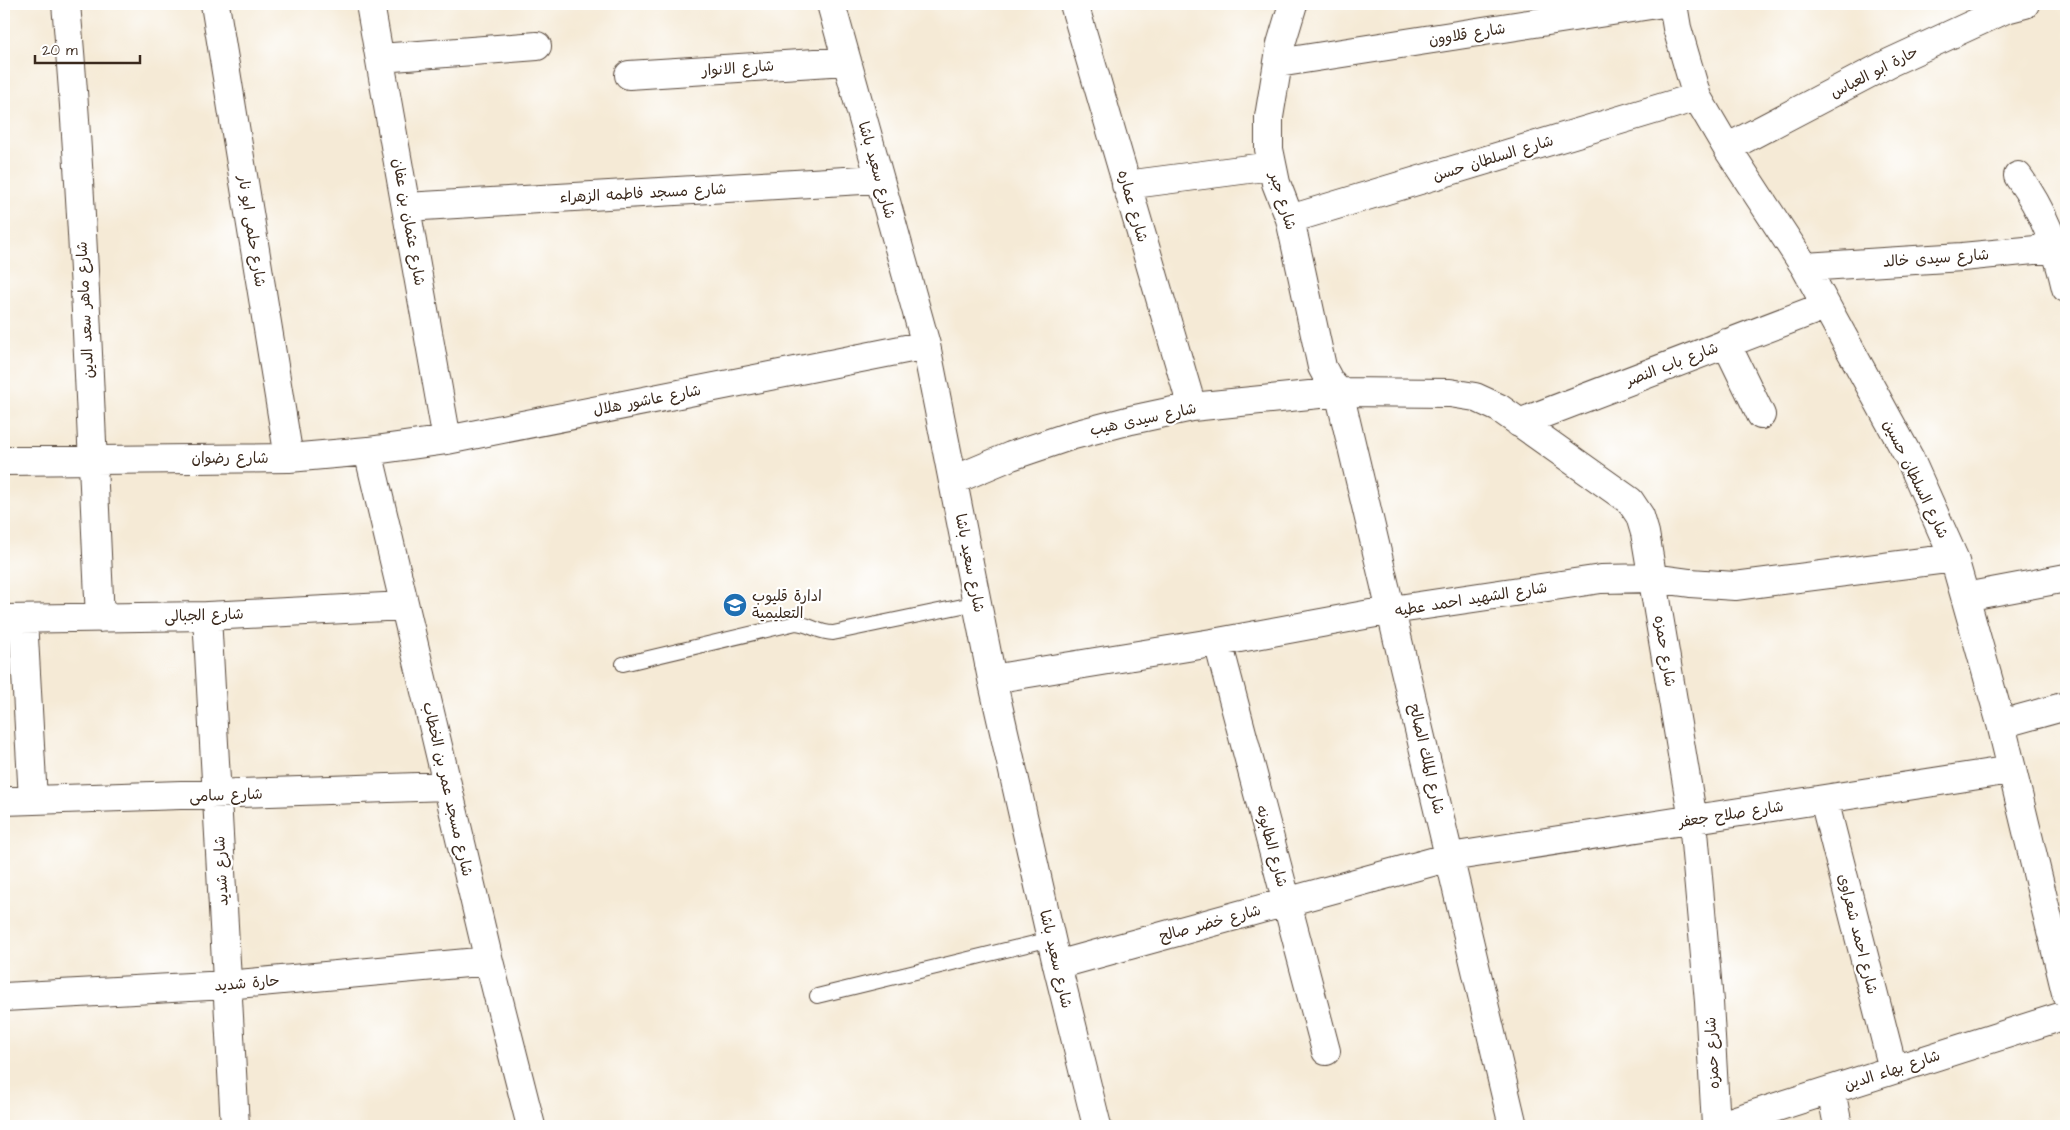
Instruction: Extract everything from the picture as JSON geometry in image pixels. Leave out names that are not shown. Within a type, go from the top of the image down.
[{"type":"street","name":"شارع ماهر سعد الدين","points":[[66,4],[74,107],[100,618]]},
{"type":"street","name":"شارع حلمى ابو نار","points":[[215,4],[289,458]]},
{"type":"street","name":"شارع عثمان بن عفان","points":[[370,4],[447,440]]},
{"type":"street","name":"شارع سعيد باشا","points":[[831,4],[926,345],[992,679],[1054,952],[1097,1126]]},
{"type":"street","name":"شارع عماره","points":[[1074,4],[1192,407]]},
{"type":"street","name":"شارع جبر","points":[[1294,4],[1281,44],[1269,117],[1269,150],[1276,183],[1290,219],[1322,367],[1330,382],[1339,392]]},
{"type":"street","name":"شارع قلاوون","points":[[1278,63],[1657,4]]},
{"type":"street","name":"شارع السلطان حسين","points":[[1673,4],[1677,28],[1697,97],[1727,148],[1805,267],[1910,459],[1954,558],[2001,724],[2066,993]]},
{"type":"street","name":"حارة ابو العباس","points":[[1727,148],[1891,62],[2006,9],[2025,4]]},
{"type":"street","points":[[380,58],[537,46]]},
{"type":"street","name":"شارع الانوار","points":[[629,75],[847,61]]},
{"type":"street","name":"شارع السلطان حسن","points":[[1290,219],[1697,97]]},
{"type":"street","points":[[1126,185],[1272,166]]},
{"type":"street","points":[[2018,176],[2061,246],[2066,288]]},
{"type":"street","name":"شارع مسجد فاطمه الزهراء","points":[[406,207],[879,179]]},
{"type":"street","name":"شارع سيدى خالد","points":[[1805,267],[1962,257],[2061,246]]},
{"type":"street","name":"شارع باب النصر","points":[[1519,423],[1825,306]]},
{"type":"street","points":[[1726,343],[1761,415]]},
{"type":"street","name":"شارع عاشور هلال","points":[[368,451],[447,440],[926,345]]},
{"type":"street","name":"شارع سيدى هيب","points":[[954,480],[1011,456],[1070,436],[1131,420],[1192,407],[1339,392]]},
{"type":"street","name":"شارع حمزه","points":[[1339,392],[1450,393],[1475,397],[1499,408],[1630,501],[1640,516],[1653,578],[1693,820],[1709,1002],[1716,1126]]},
{"type":"street","name":"شارع الملك الصالح","points":[[1339,392],[1513,1126]]},
{"type":"street","name":"شارع رضوان","points":[[4,461],[289,458],[368,451]]},
{"type":"street","name":"شارع مسجد عمر بن الخطاب","points":[[368,451],[489,961],[531,1126]]},
{"type":"street","name":"شارع الشهيد احمد عطيه","points":[[992,679],[1218,642],[1392,610],[1601,579],[1653,578],[1736,586],[1954,558]]},
{"type":"street","points":[[1965,597],[2066,578]]},
{"type":"street","name":"شارع الجبالى","points":[[13,619],[207,616],[404,606]]},
{"type":"street","name":"شارع شديد","points":[[207,616],[235,1126]]},
{"type":"street","points":[[13,619],[32,800]]},
{"type":"street","name":"شارع الطابونه","points":[[1218,642],[1326,1051]]},
{"type":"street","points":[[2001,724],[2066,706]]},
{"type":"street","name":"شارع صلاح جعفر","points":[[1450,857],[2011,770]]},
{"type":"street","name":"شارع سامى","points":[[4,801],[447,786]]},
{"type":"street","name":"شارع احمد شعراوى","points":[[1824,800],[1893,1069]]},
{"type":"street","name":"شارع خضر صالح","points":[[1054,952],[1286,902],[1450,857]]},
{"type":"street","name":"حارة شديد","points":[[4,997],[227,985],[489,961]]},
{"type":"street","name":"شارع بهاء الدين","points":[[1716,1126],[2066,1014]]},
{"type":"street","points":[[1831,1090],[1838,1126]]},
{"type":"lane","points":[[623,664],[796,623],[808,625],[819,631],[833,633],[977,603]]},
{"type":"lane","points":[[817,996],[1054,952]]},
{"type":"place","name":"ادارة قليوب التعليمية","points":[[735,605]]}]
